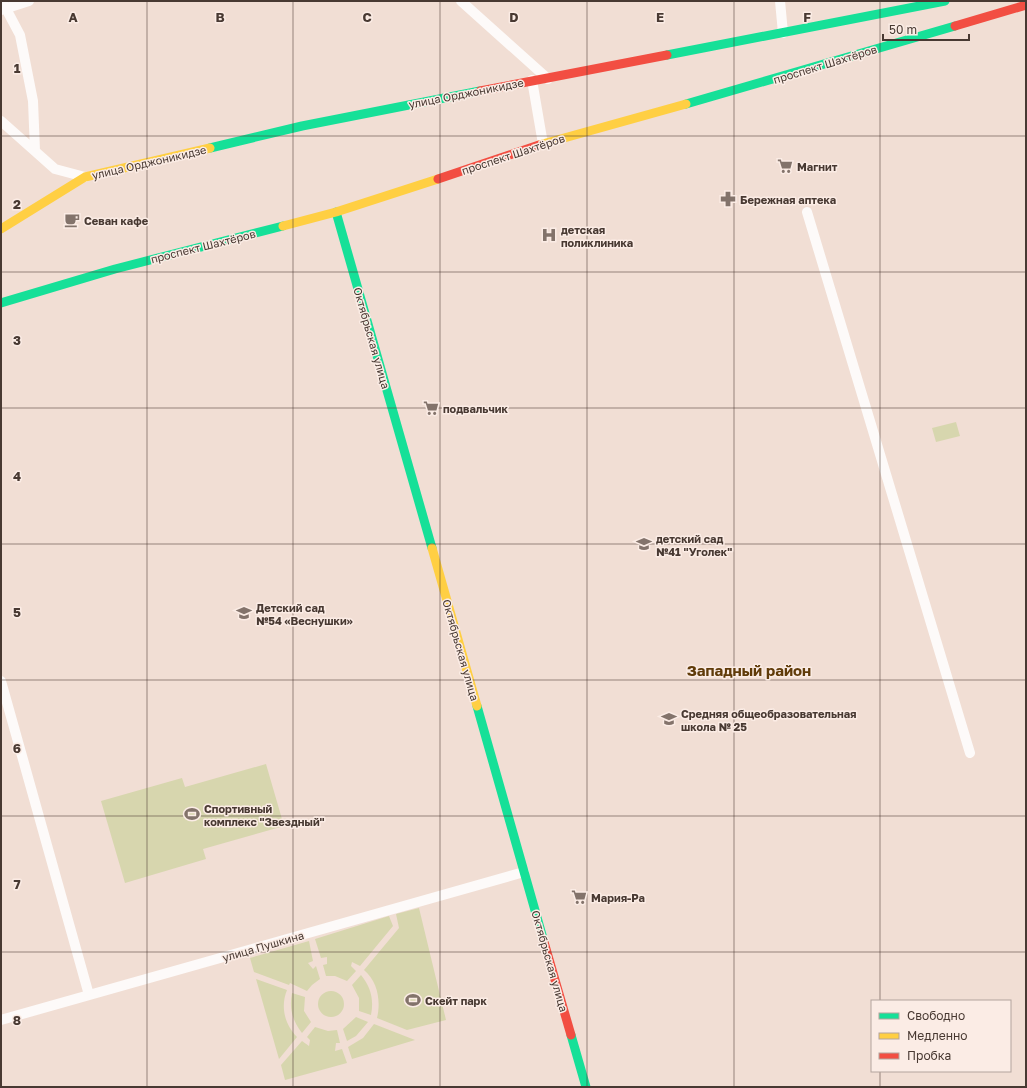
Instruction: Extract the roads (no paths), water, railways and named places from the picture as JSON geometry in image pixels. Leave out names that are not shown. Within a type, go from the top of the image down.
[{"type":"street","points":[[29,1],[3,7],[20,35],[33,101],[35,151]]},
{"type":"street","points":[[461,1],[548,79]]},
{"type":"street","points":[[780,1],[783,33]]},
{"type":"street","name":"улица Орджоникидзе","points":[[1,229],[85,177],[302,126],[532,80],[548,79],[945,1]]},
{"type":"street","name":"проспект Шахтёров","points":[[1,303],[115,269],[336,212],[543,144],[791,74],[1026,5]]},
{"type":"street","points":[[532,80],[543,144]]},
{"type":"street","points":[[1,121],[55,169],[85,177]]},
{"type":"street","name":"Октябрьская улица","points":[[336,212],[586,1087]]},
{"type":"street","points":[[807,212],[970,753]]},
{"type":"street","points":[[1,681],[89,995]]},
{"type":"street","name":"улица Пушкина","points":[[1,1020],[524,872]]},
{"type":"place","name":"Магнит","points":[[785,166]]},
{"type":"place","name":"Бережная аптека","points":[[728,199]]},
{"type":"place","name":"Севан кафе","points":[[72,220]]},
{"type":"place","name":"детская поликлиника","points":[[549,235]]},
{"type":"place","name":"подвальчик","points":[[431,408]]},
{"type":"place","name":"детский сад №41 \"Уголек\"","points":[[644,544]]},
{"type":"place","name":"Детский сад №54 «Веснушки»","points":[[244,613]]},
{"type":"place","name":"Средняя общеобразовательная школа № 25","points":[[669,719]]},
{"type":"place","name":"Спортивный комплекс \"Звездный\"","points":[[192,814]]},
{"type":"place","name":"Мария-Ра","points":[[579,897]]},
{"type":"place","name":"Скейт парк","points":[[413,1000]]},
{"type":"district","name":"Западный район","points":[[749,670]]}]
